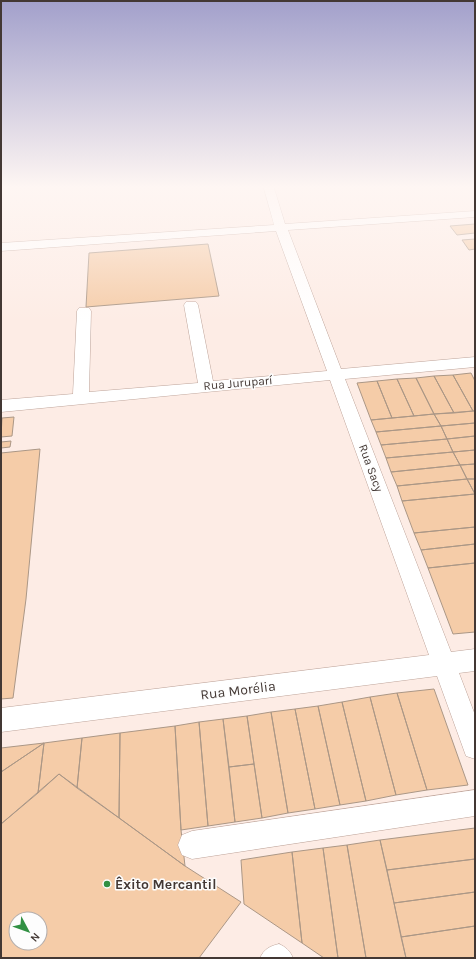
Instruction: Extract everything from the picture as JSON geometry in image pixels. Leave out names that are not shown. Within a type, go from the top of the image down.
[{"type":"street","points":[[1,247],[211,233]]},
{"type":"street","name":"Rua Sacy","points":[[283,233],[475,747]]},
{"type":"street","points":[[190,305],[206,386]]},
{"type":"street","points":[[81,398],[84,312]]},
{"type":"street","name":"Rua Juruparí","points":[[1,406],[336,374],[472,367]]},
{"type":"street","name":"Rua Morélia","points":[[1,720],[475,660]]},
{"type":"street","points":[[192,845],[475,803]]},
{"type":"lane","points":[[268,958],[273,953],[279,952],[285,958]]},
{"type":"building","points":[[455,233],[475,233],[475,233],[457,235]]},
{"type":"building","points":[[475,239],[475,249],[469,250],[462,240]]},
{"type":"building","points":[[208,244],[219,296],[86,307],[89,253]]},
{"type":"building","points":[[471,373],[475,381],[475,411],[473,411],[453,375]]},
{"type":"building","points":[[453,375],[473,411],[454,413],[434,376]]},
{"type":"building","points":[[434,376],[454,413],[434,414],[416,378]]},
{"type":"building","points":[[416,378],[434,414],[414,416],[397,379]]},
{"type":"building","points":[[397,379],[414,416],[392,418],[377,381]]},
{"type":"building","points":[[377,381],[392,418],[371,420],[357,383]]},
{"type":"building","points":[[475,411],[475,423],[441,426],[434,414]]},
{"type":"building","points":[[434,414],[441,426],[376,432],[371,420]]},
{"type":"building","points":[[14,417],[12,436],[1,437],[2,418]]},
{"type":"building","points":[[475,423],[475,436],[447,439],[441,426]]},
{"type":"building","points":[[441,426],[447,439],[381,445],[376,432]]},
{"type":"building","points":[[475,436],[475,450],[453,452],[447,439]]},
{"type":"building","points":[[447,439],[453,452],[386,458],[381,445]]},
{"type":"building","points":[[11,441],[10,447],[1,448],[1,442]]},
{"type":"building","points":[[40,449],[26,599],[13,698],[1,699],[1,453]]},
{"type":"building","points":[[475,450],[475,464],[460,465],[453,452]]},
{"type":"building","points":[[453,452],[460,465],[391,472],[386,458]]},
{"type":"building","points":[[475,464],[475,479],[467,479],[460,465]]},
{"type":"building","points":[[460,465],[467,479],[397,486],[391,472]]},
{"type":"building","points":[[467,479],[475,479],[475,494]]},
{"type":"building","points":[[467,479],[475,494],[402,501],[397,486]]},
{"type":"building","points":[[475,494],[475,527],[414,533],[402,501]]},
{"type":"building","points":[[475,527],[475,544],[421,550],[414,533]]},
{"type":"building","points":[[475,544],[475,563],[428,568],[421,550]]},
{"type":"building","points":[[475,563],[475,632],[453,634],[428,568]]},
{"type":"building","points":[[434,689],[468,785],[427,790],[397,693]]},
{"type":"building","points":[[397,693],[427,790],[396,795],[370,697]]},
{"type":"building","points":[[370,697],[396,795],[366,801],[342,702]]},
{"type":"building","points":[[342,702],[366,801],[340,805],[318,706]]},
{"type":"building","points":[[318,706],[340,805],[315,809],[295,709]]},
{"type":"building","points":[[295,709],[315,809],[288,813],[271,712]]},
{"type":"building","points":[[271,712],[288,813],[262,818],[247,716]]},
{"type":"building","points":[[247,716],[254,764],[229,767],[223,719]]},
{"type":"building","points":[[223,719],[235,822],[208,826],[199,722]]},
{"type":"building","points":[[199,722],[208,826],[181,830],[175,726]]},
{"type":"building","points":[[175,726],[181,830],[185,866],[119,818],[120,733]]},
{"type":"building","points":[[120,733],[119,818],[77,788],[82,738]]},
{"type":"building","points":[[82,738],[77,788],[59,774],[38,793],[44,743]]},
{"type":"building","points":[[44,743],[1,772],[1,748]]},
{"type":"building","points":[[44,743],[38,793],[1,824],[1,772]]},
{"type":"building","points":[[254,764],[262,818],[235,822],[229,767]]},
{"type":"building","name":"Êxito Mercantil","points":[[59,774],[185,866],[241,902],[199,958],[1,958],[1,824]]},
{"type":"building","points":[[475,828],[475,859],[387,870],[380,840]]},
{"type":"building","points":[[380,840],[406,958],[366,958],[347,845]]},
{"type":"building","points":[[347,845],[366,958],[338,958],[323,848]]},
{"type":"building","points":[[323,848],[338,958],[324,958],[302,943],[292,852]]},
{"type":"building","points":[[292,852],[302,943],[244,904],[241,860]]},
{"type":"building","points":[[475,859],[475,892],[394,903],[387,870]]},
{"type":"building","points":[[475,892],[475,926],[401,937],[394,903]]},
{"type":"building","points":[[475,926],[475,958],[406,958],[401,937]]},
{"type":"place","name":"Êxito Mercantil","points":[[107,884]]}]
